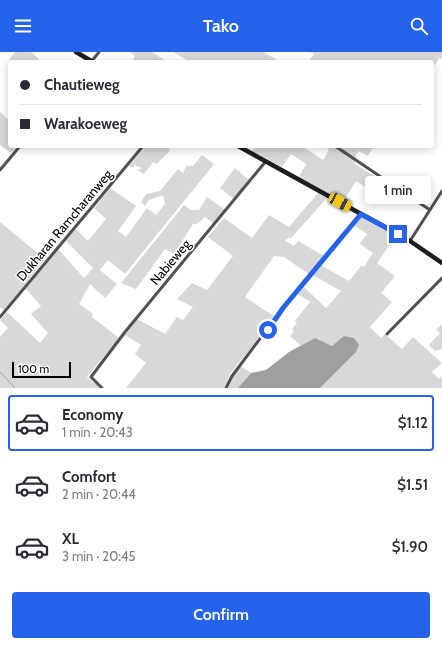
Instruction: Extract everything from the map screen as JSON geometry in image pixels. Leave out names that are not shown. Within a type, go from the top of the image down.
[{"type":"street","points":[[76,52],[89,60]]},
{"type":"street","points":[[0,170],[18,148]]},
{"type":"street","name":"Dukharan Ramcharanweg","points":[[0,317],[141,148]]},
{"type":"street","points":[[242,148],[410,241],[442,263]]},
{"type":"street","points":[[338,148],[430,210]]},
{"type":"street","name":"Nabieweg","points":[[102,388],[91,378],[125,332],[266,161]]},
{"type":"street","points":[[410,241],[442,191]]},
{"type":"street","points":[[226,388],[232,376],[283,308],[361,214]]},
{"type":"street","points":[[387,334],[442,278]]},
{"type":"shaded area","points":[[15,52],[31,52],[39,59],[38,60],[9,60]]},
{"type":"shaded area","points":[[130,52],[152,52],[164,60],[133,60],[135,56]]},
{"type":"shaded area","points":[[173,52],[263,52],[277,60],[187,60]]},
{"type":"shaded area","points":[[310,52],[442,52],[442,59],[439,58],[434,67],[434,60],[310,60],[314,54]]},
{"type":"shaded area","points":[[0,112],[8,119],[8,148],[15,148],[11,153],[0,145]]},
{"type":"shaded area","points":[[143,148],[168,148],[170,150],[157,164],[153,162],[144,174],[137,170],[142,168],[134,165],[134,168],[129,166]]},
{"type":"shaded area","points":[[254,148],[305,148],[323,160],[329,150],[326,148],[373,148],[368,156],[359,151],[355,157],[357,159],[354,163],[383,182],[376,194],[356,181],[343,202],[299,177],[306,164],[291,154],[282,167],[252,151]]},
{"type":"shaded area","points":[[202,155],[214,164],[125,274],[108,260],[100,270],[117,284],[105,298],[90,284],[79,304],[93,314],[92,317],[119,338],[87,377],[100,388],[0,388],[0,337],[8,328],[0,320],[7,312],[40,343],[48,333],[31,314],[41,306],[25,288],[58,249],[84,278],[93,268],[66,241],[76,229],[88,241],[106,219],[94,208],[110,188],[136,206],[118,231],[126,237],[147,208],[156,215],[165,204],[163,195],[149,200],[145,206],[141,202],[146,194],[160,191],[178,169],[183,173],[186,166],[193,166]]},
{"type":"shaded area","points":[[235,168],[249,180],[234,199],[220,188]]},
{"type":"shaded area","points":[[318,193],[327,198],[291,238],[288,238],[285,241],[294,246],[298,241],[324,256],[309,274],[284,257],[274,256],[245,297],[275,317],[230,374],[224,388],[126,388],[146,363],[135,354],[141,345],[125,335],[137,319],[165,334],[177,317],[183,320],[193,307],[177,299],[192,283],[207,290],[233,256],[208,237],[224,218],[252,238],[269,215],[289,227]]},
{"type":"shaded area","points":[[207,197],[225,210],[213,223],[205,217],[197,224],[193,224],[174,254],[165,249],[136,289],[121,283],[184,205],[191,210],[199,210]]},
{"type":"shaded area","points":[[362,216],[396,236],[377,263],[395,276],[381,293],[392,302],[370,327],[381,338],[385,334],[402,349],[413,337],[442,363],[432,372],[439,379],[442,376],[442,388],[320,388],[356,352],[332,346],[315,338],[301,346],[290,336],[294,332],[292,329],[297,323],[295,321],[310,302],[298,294],[304,287],[326,308],[341,291],[313,275],[321,265],[349,281],[361,266],[364,267],[373,253],[360,244],[367,234],[354,225]]},
{"type":"shaded area","points":[[0,222],[45,259],[4,310],[0,307]]},
{"type":"shaded area","points":[[442,324],[442,349],[435,351],[429,345],[440,333],[436,330]]},
{"type":"shaded area","points":[[344,336],[354,338],[359,345],[356,352],[320,388],[238,388],[251,373],[266,370],[289,352],[315,338],[332,346]]},
{"type":"shaded area","points":[[241,366],[251,373],[238,388],[227,388],[233,376]]},
{"type":"waterway","points":[[0,372],[15,388]]},
{"type":"route","points":[[268,330],[283,308],[361,214],[398,234]]}]
